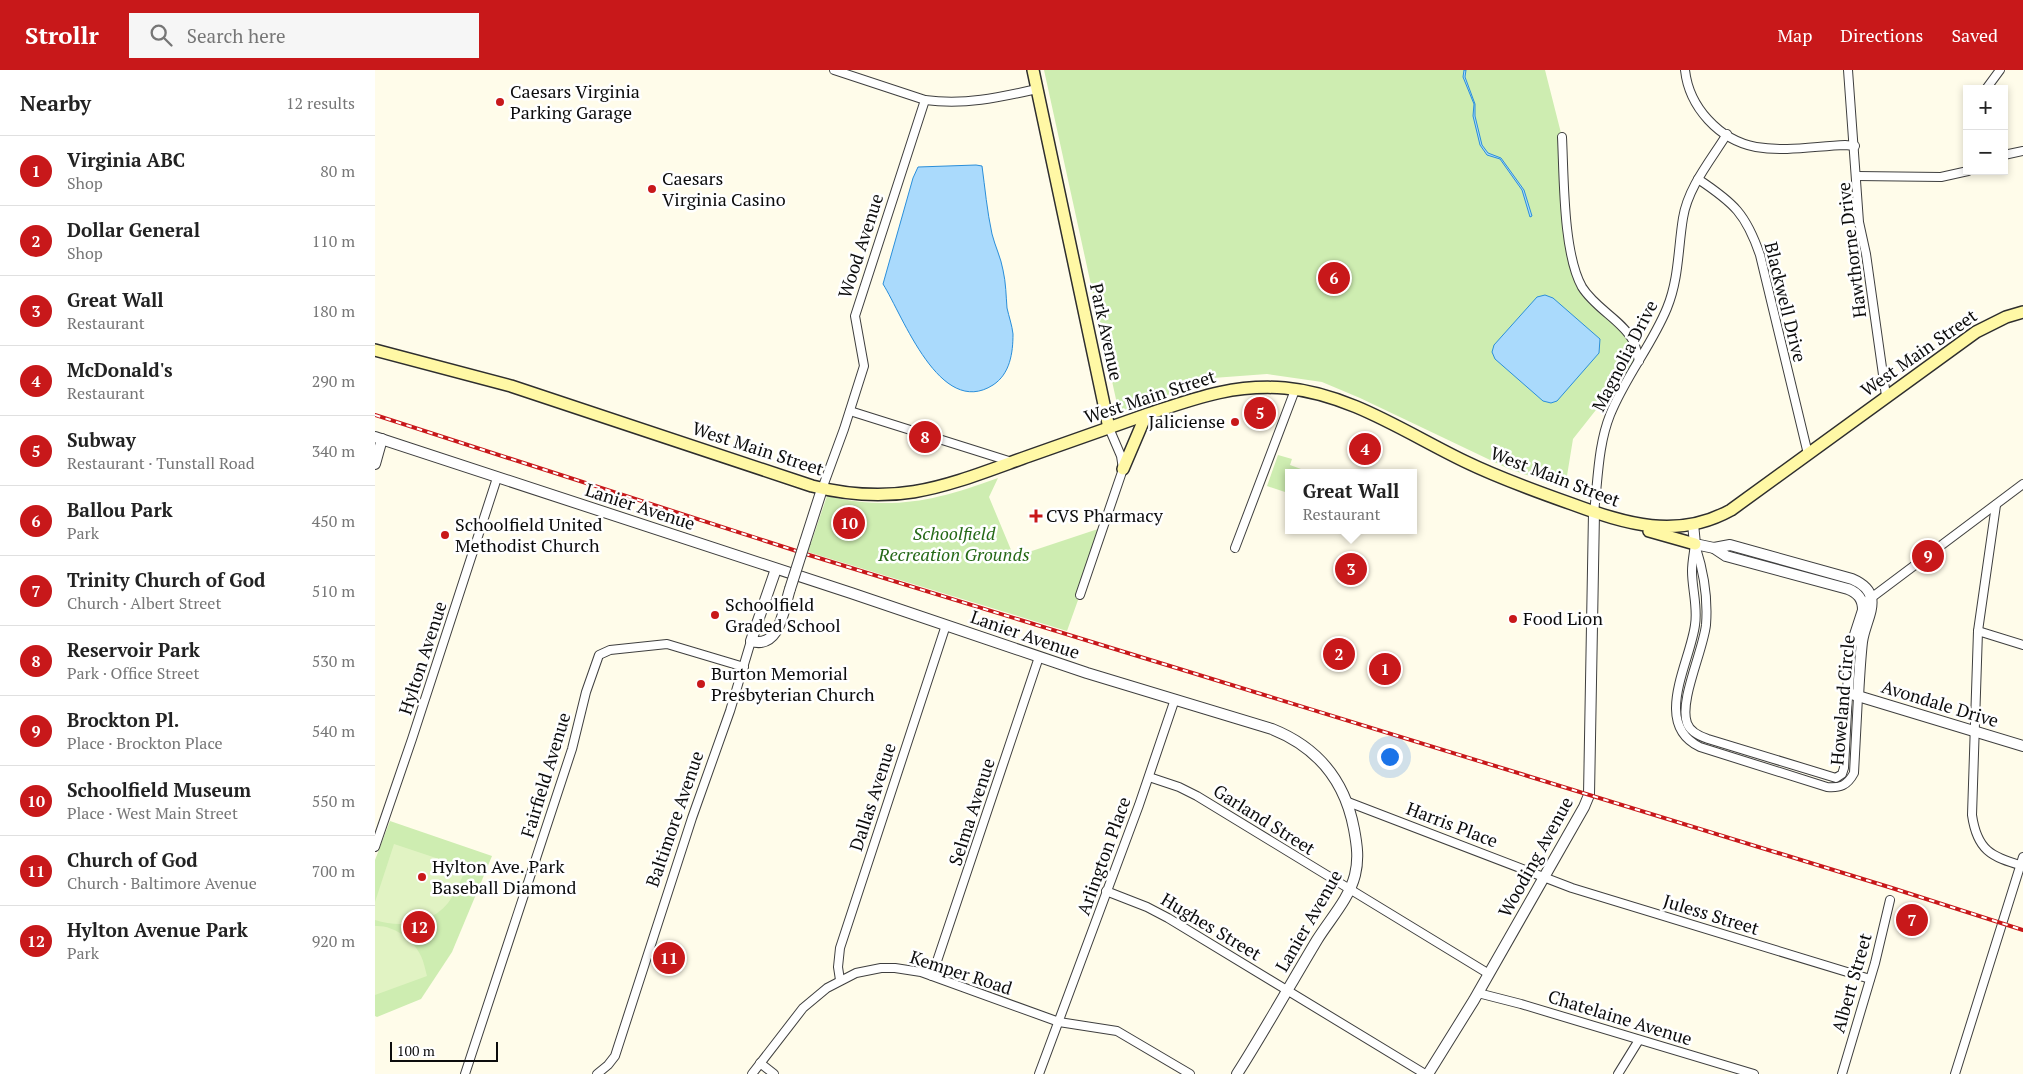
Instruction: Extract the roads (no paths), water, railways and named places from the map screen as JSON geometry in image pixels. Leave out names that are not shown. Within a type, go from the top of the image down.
[{"type":"main road","name":"Park Avenue","points":[[1033,70],[1109,428]]},
{"type":"main road","name":"West Main Street","points":[[375,350],[507,385],[822,489],[874,496],[900,495],[947,486],[1202,395],[1223,390],[1266,387],[1295,390],[1348,403],[1491,473],[1594,512],[1624,522],[1660,528],[1693,524],[1714,518],[1731,510],[1976,332],[2006,317],[2023,312]]},
{"type":"main road","points":[[1123,469],[1146,415]]},
{"type":"main road","points":[[1624,522],[1695,544]]},
{"type":"street","points":[[834,70],[925,100],[975,102],[1037,89]]},
{"type":"street","points":[[1685,70],[1689,87],[1699,109],[1715,126],[1727,134],[1757,147],[1855,146]]},
{"type":"street","name":"Hawthorne Drive","points":[[1849,70],[1859,222],[1866,254],[1886,396]]},
{"type":"street","points":[[1989,85],[2000,70]]},
{"type":"street","name":"Wood Avenue","points":[[751,641],[766,642],[775,635],[822,489],[850,411],[864,366],[855,316],[925,100]]},
{"type":"street","name":"Magnolia Drive","points":[[1594,512],[1605,430],[1621,391],[1660,324],[1673,290],[1683,218],[1687,204],[1699,179],[1727,134]]},
{"type":"street","points":[[1562,137],[1567,218],[1572,257],[1577,275],[1592,301],[1631,336],[1639,360]]},
{"type":"street","points":[[2008,154],[2023,152]]},
{"type":"street","points":[[1857,176],[1941,177],[1963,172]]},
{"type":"street","name":"Blackwell Drive","points":[[1699,179],[1737,209],[1752,230],[1808,454]]},
{"type":"street","points":[[1235,548],[1295,390]]},
{"type":"street","points":[[850,411],[1012,462]]},
{"type":"street","name":"Park Avenue","points":[[1109,428],[1121,456],[1123,469]]},
{"type":"street","points":[[375,464],[379,438]]},
{"type":"street","name":"Lanier Avenue","points":[[379,438],[1039,657],[1271,729],[1307,748],[1326,767],[1347,802],[1357,851],[1356,870],[1350,889],[1237,1074]]},
{"type":"street","points":[[1080,595],[1123,469]]},
{"type":"street","name":"Hylton Avenue","points":[[375,847],[413,740],[497,478]]},
{"type":"street","points":[[1867,601],[2023,484]]},
{"type":"street","points":[[1955,1074],[2022,863],[1992,856],[1977,835],[1973,815],[1978,631],[1995,505]]},
{"type":"street","name":"Wooding Avenue","points":[[1426,1074],[1489,974],[1584,807],[1590,788],[1594,512]]},
{"type":"street","name":"Howeland Circle","points":[[1693,524],[1695,544],[1703,572],[1706,616],[1705,630],[1685,712],[1689,728],[1708,739],[1833,778],[1839,776],[1844,771],[1850,650],[1867,601]]},
{"type":"street","points":[[1695,544],[1714,548],[1726,556],[1854,591],[1867,601]]},
{"type":"street","name":"Howeland Circle","points":[[1695,544],[1692,570],[1695,624],[1677,698],[1675,714],[1679,729],[1687,740],[1705,748],[1827,787],[1843,786],[1854,773],[1862,641],[1871,614],[1867,601]]},
{"type":"street","points":[[1714,548],[1730,545],[1858,582],[1864,586],[1867,601]]},
{"type":"street","points":[[1787,572],[1789,562]]},
{"type":"street","name":"Baltimore Avenue","points":[[597,1074],[615,1056],[692,818],[730,711],[751,641],[776,569]]},
{"type":"street","points":[[1696,615],[1706,616]]},
{"type":"street","name":"Dallas Avenue","points":[[840,980],[838,967],[840,948],[946,625]]},
{"type":"street","points":[[1978,631],[2023,644]]},
{"type":"street","name":"Fairfield Avenue","points":[[465,1074],[572,749],[577,724],[596,660],[604,652],[610,650],[667,644],[743,667]]},
{"type":"street","points":[[1688,656],[1698,659]]},
{"type":"street","name":"Selma Avenue","points":[[931,976],[1039,657]]},
{"type":"street","name":"Avondale Drive","points":[[1848,693],[2023,746]]},
{"type":"street","points":[[1677,698],[1687,701]]},
{"type":"street","name":"Arlington Place","points":[[1039,1074],[1149,777],[1175,700]]},
{"type":"street","points":[[1705,748],[1708,739]]},
{"type":"street","points":[[1845,750],[1856,752]]},
{"type":"street","points":[[1811,782],[1814,772]]},
{"type":"street","name":"Garland Street","points":[[1149,777],[1179,787],[1197,796],[1489,974]]},
{"type":"street","name":"Harris Place","points":[[1347,802],[1544,878]]},
{"type":"street","name":"Juless Street","points":[[1544,878],[1708,931],[1870,979]]},
{"type":"street","name":"Hughes Street","points":[[1106,891],[1169,918],[1426,1074]]},
{"type":"street","name":"Albert Street","points":[[1842,1074],[1870,979],[1890,900]]},
{"type":"street","name":"Kemper Road","points":[[752,1074],[803,1008],[821,992],[856,973],[881,968],[907,969],[931,976],[1059,1022],[1117,1031],[1190,1074]]},
{"type":"street","name":"Chatelaine Avenue","points":[[1478,993],[1521,1004],[1754,1074]]},
{"type":"street","points":[[1618,1074],[1639,1040]]},
{"type":"street","points":[[760,1063],[774,1074]]},
{"type":"water","points":[[1464,70],[1466,70],[1465,77],[1475,104],[1475,116],[1482,145],[1488,153],[1501,158],[1524,190],[1532,216],[1530,217],[1522,190],[1500,159],[1487,155],[1480,145],[1473,116],[1474,104],[1463,77]]},
{"type":"water","points":[[982,166],[990,225],[1002,266],[1007,308],[1013,334],[1011,356],[1003,375],[993,385],[974,392],[956,388],[940,376],[913,339],[883,284],[913,178],[918,167]]},
{"type":"water","points":[[1545,295],[1553,298],[1600,339],[1599,353],[1557,401],[1551,403],[1543,401],[1495,359],[1492,352],[1494,345],[1537,297]]},
{"type":"railway","points":[[375,415],[809,555],[2023,930]]},
{"type":"place","name":"Caesars Virginia Parking Garage","points":[[500,102]]},
{"type":"place","name":"Caesars Virginia Casino","points":[[652,189]]},
{"type":"place","name":"Ballou Park","points":[[1334,278]]},
{"type":"place","name":"Subway","points":[[1260,413]]},
{"type":"place","name":"Jaliciense","points":[[1235,422]]},
{"type":"place","name":"Reservoir Park","points":[[925,437]]},
{"type":"place","name":"McDonald's","points":[[1365,449]]},
{"type":"place","name":"CVS Pharmacy","points":[[1036,516]]},
{"type":"place","name":"Schoolfield Museum","points":[[849,523]]},
{"type":"place","name":"Schoolfield United Methodist Church","points":[[445,535]]},
{"type":"place","name":"Brockton Pl.","points":[[1928,556]]},
{"type":"place","name":"Great Wall","points":[[1351,569]]},
{"type":"place","name":"Schoolfield Graded School","points":[[715,615]]},
{"type":"place","name":"Food Lion","points":[[1513,619]]},
{"type":"place","name":"Dollar General","points":[[1339,654]]},
{"type":"place","name":"Virginia ABC","points":[[1385,669]]},
{"type":"place","name":"Burton Memorial Presbyterian Church","points":[[701,684]]},
{"type":"place","name":"Hylton Ave. Park Baseball Diamond","points":[[422,877]]},
{"type":"place","name":"Trinity Church of God","points":[[1912,920]]},
{"type":"place","name":"Hylton Avenue Park","points":[[419,927]]},
{"type":"place","name":"Church of God","points":[[669,958]]},
{"type":"park label","name":"Schoolfield Recreation Grounds","points":[[954,544]]}]
